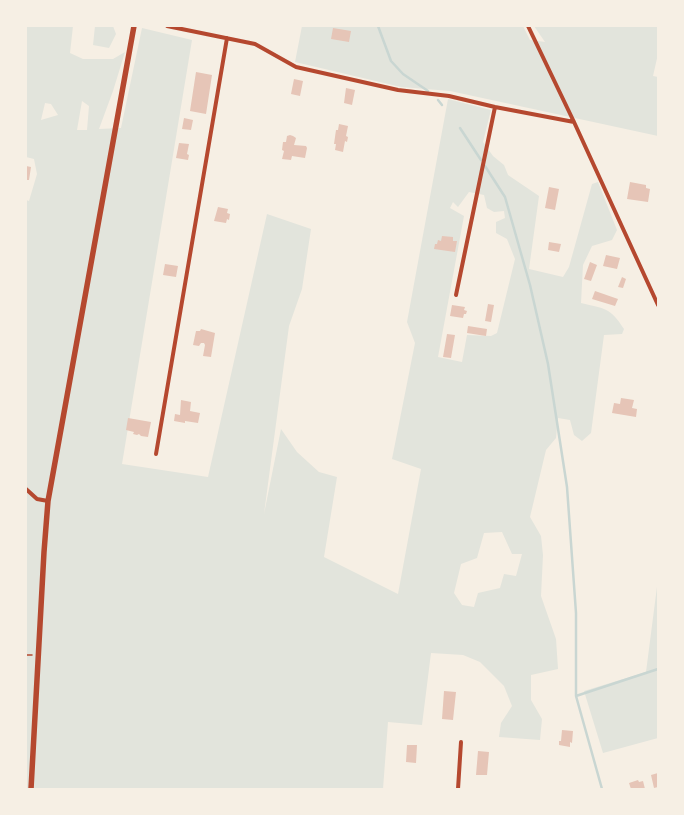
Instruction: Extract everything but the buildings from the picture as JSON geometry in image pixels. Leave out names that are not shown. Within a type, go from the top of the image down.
[{"type":"street","points":[[31,789],[48,501],[134,26]]},
{"type":"street","points":[[168,26],[255,44],[296,67],[398,90],[449,96],[495,107],[574,122]]},
{"type":"street","points":[[528,26],[658,304]]},
{"type":"street","points":[[156,454],[227,38]]},
{"type":"street","points":[[456,295],[495,107]]},
{"type":"street","points":[[26,489],[37,499],[48,501]]},
{"type":"street","points":[[458,789],[461,742]]},
{"type":"shaded area","points":[[26,26],[73,26],[70,53],[83,59],[113,59],[125,52],[99,129],[121,128],[142,28],[192,40],[122,464],[208,477],[267,214],[311,229],[302,289],[289,326],[264,514],[281,429],[297,452],[319,472],[337,477],[324,557],[398,594],[421,469],[392,459],[415,343],[407,322],[448,99],[491,110],[483,142],[493,156],[504,165],[508,175],[539,196],[529,269],[563,277],[569,267],[592,184],[598,182],[617,230],[612,240],[592,246],[583,265],[581,303],[596,306],[611,313],[615,316],[624,329],[622,334],[604,335],[591,433],[582,441],[574,435],[570,420],[558,418],[556,438],[546,450],[530,517],[541,536],[543,555],[541,596],[556,639],[558,669],[531,675],[531,700],[542,719],[540,740],[499,737],[501,723],[512,706],[504,686],[480,662],[463,655],[431,653],[422,725],[388,722],[383,789],[26,789],[26,200],[29,201],[37,174],[34,159],[26,157]],"holes":[[[82,101],[89,106],[87,130],[77,130]],[[45,103],[51,104],[58,115],[41,120]],[[469,192],[484,195],[487,208],[494,212],[504,211],[505,218],[496,222],[496,233],[507,239],[515,259],[497,333],[491,336],[467,335],[462,362],[438,357],[464,216],[450,208],[453,202],[458,207]],[[502,532],[512,554],[522,554],[516,576],[504,574],[500,588],[478,593],[474,607],[462,605],[454,593],[461,564],[477,558],[484,533]]]},
{"type":"shaded area","points":[[95,26],[113,26],[116,34],[109,48],[93,45]]},
{"type":"shaded area","points":[[302,26],[523,26],[530,40],[545,42],[534,26],[658,26],[658,54],[653,76],[658,77],[658,136],[450,91],[401,87],[295,62]]},
{"type":"shaded area","points":[[658,579],[658,738],[603,753],[584,691],[646,672]]},
{"type":"waterway","points":[[378,26],[391,61],[403,74],[428,91]]},
{"type":"waterway","points":[[438,100],[442,105]]},
{"type":"waterway","points":[[460,128],[481,160]]},
{"type":"waterway","points":[[485,166],[505,197],[530,285],[548,364],[567,487],[576,613],[576,696]]},
{"type":"waterway","points":[[602,789],[576,696],[658,669]]}]
